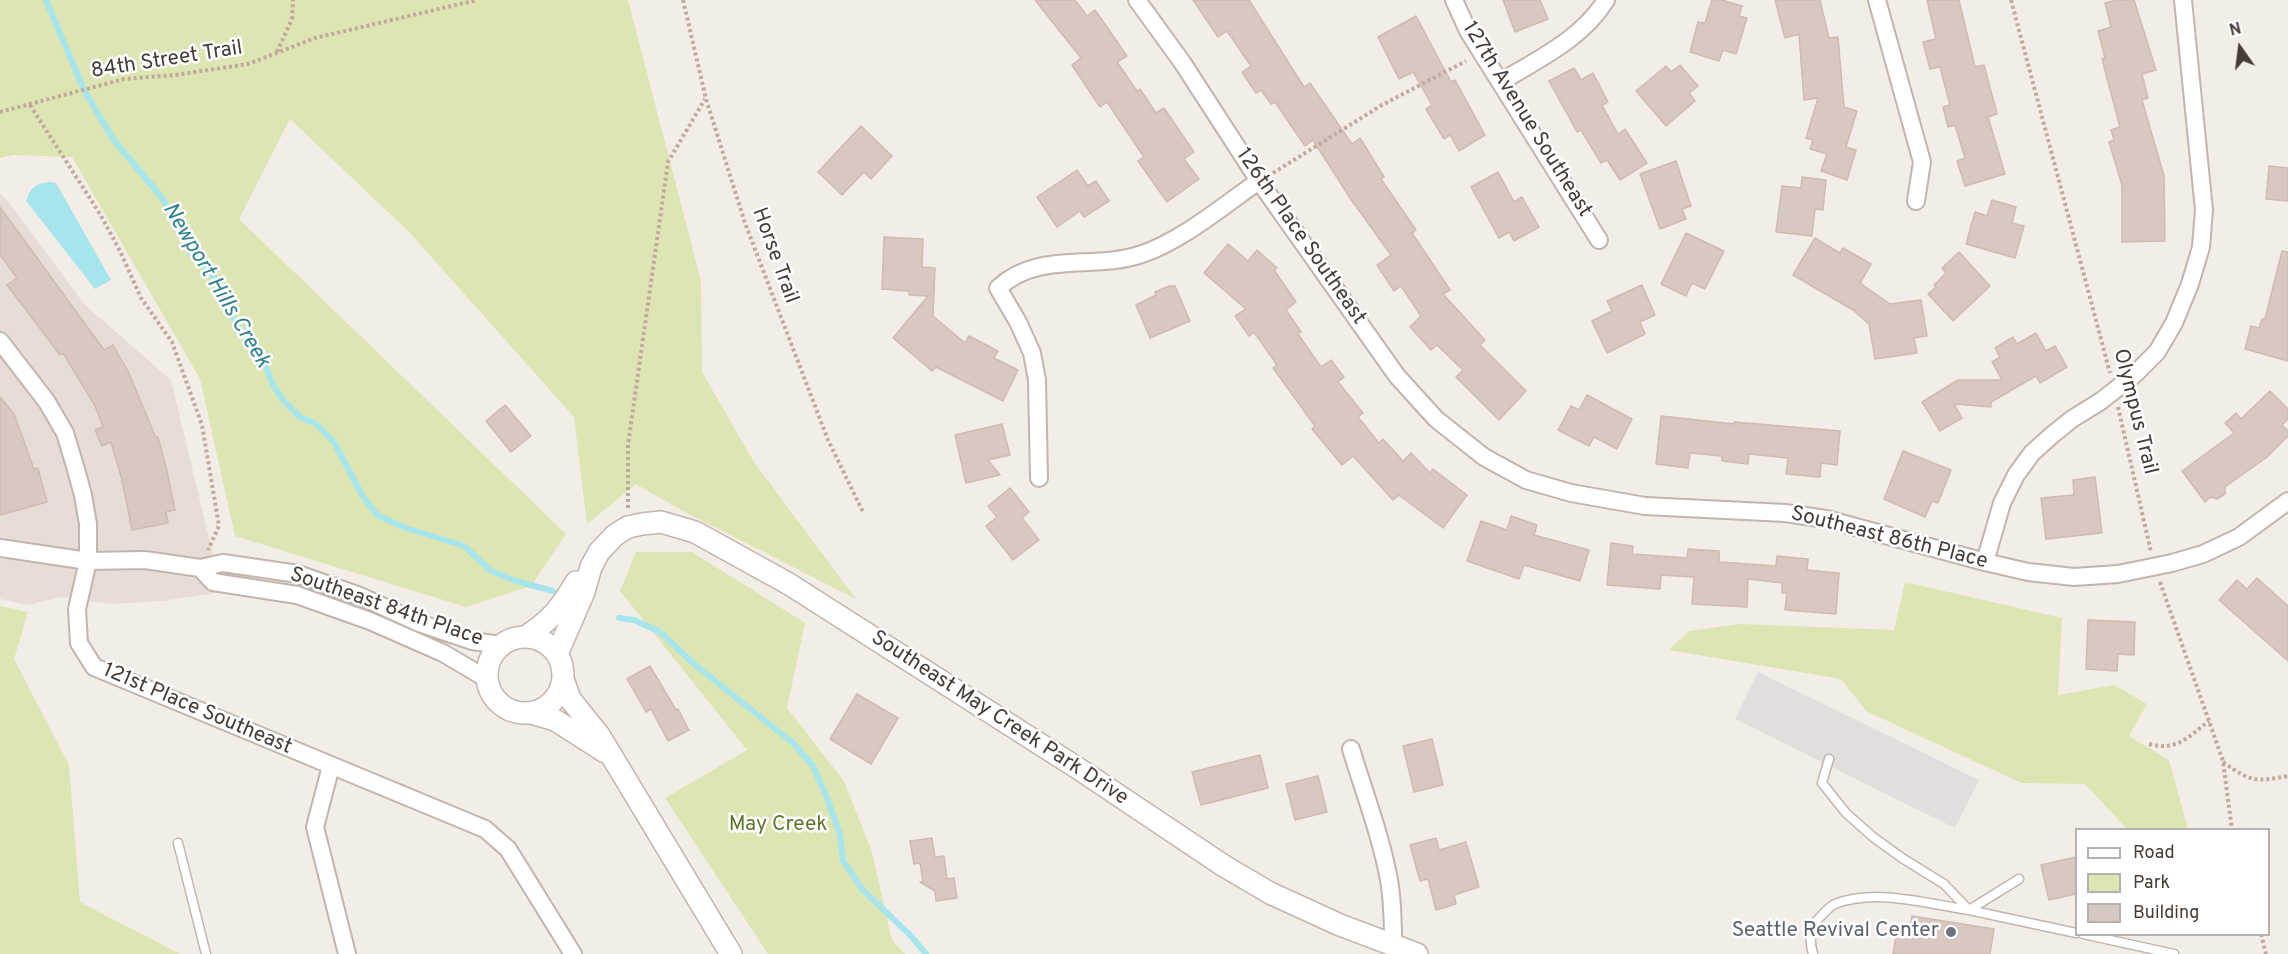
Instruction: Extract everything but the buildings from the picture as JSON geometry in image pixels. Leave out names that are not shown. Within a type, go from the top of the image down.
[{"type":"street","name":"126th Place Southeast","points":[[1137,0],[1397,376],[1436,419],[1484,457]]},
{"type":"street","name":"127th Avenue Southeast","points":[[1454,0],[1468,31],[1599,240]]},
{"type":"street","points":[[1501,82],[1580,32],[1597,14],[1606,0]]},
{"type":"street","points":[[1877,0],[1922,162],[1916,201]]},
{"type":"street","points":[[1985,562],[2002,503],[2032,453],[2052,435],[2115,390],[2157,352],[2174,323],[2190,284],[2201,248],[2204,210],[2203,178],[2183,0]]},
{"type":"street","points":[[1039,478],[1036,380],[1032,353],[1018,322],[998,288],[1010,277],[1042,265],[1098,262],[1143,254],[1178,237],[1260,181]]},
{"type":"street","name":"121st Place Southeast","points":[[0,341],[47,402],[65,433],[83,495],[88,524],[88,561],[77,609],[77,620],[79,642],[94,667],[485,830],[508,849],[573,954]]},
{"type":"street","name":"Southeast 86th Place","points":[[1484,457],[1526,480],[1571,494],[1645,506],[1785,513],[1826,519],[1985,562],[2028,572],[2074,577],[2118,574],[2203,554],[2239,537],[2287,503]]},
{"type":"street","name":"Southeast May Creek Park Drive","points":[[628,527],[661,522],[696,532],[789,584],[1069,763],[1224,866],[1270,893],[1393,946],[1417,954]]},
{"type":"street","points":[[557,654],[599,552],[615,535],[628,527]]},
{"type":"street","name":"Southeast 84th Place","points":[[0,548],[88,561],[145,560],[200,568],[223,563],[298,574],[360,596],[418,623],[472,641],[501,645]]},
{"type":"street","points":[[525,637],[552,617],[563,605],[578,580],[591,567]]},
{"type":"street","name":"Southeast 84th Place","points":[[200,568],[213,582],[297,595],[370,621],[443,653],[487,679]]},
{"type":"street","points":[[611,755],[555,720],[507,709],[497,701],[490,691],[487,679],[490,661],[501,645],[512,639],[525,637],[538,639],[549,645],[557,654],[570,699],[599,735],[731,954]]},
{"type":"street","points":[[531,713],[543,709],[553,701],[560,691],[563,679]]},
{"type":"street","points":[[1351,749],[1387,871],[1393,906],[1393,946]]},
{"type":"street","points":[[331,766],[315,827],[347,954]]},
{"type":"lane","points":[[1829,759],[1822,783],[1846,813],[1902,858],[1944,884],[1970,910]]},
{"type":"lane","points":[[178,843],[206,954]]},
{"type":"lane","points":[[1970,910],[2019,879]]},
{"type":"lane","points":[[1813,954],[1809,939],[1817,920],[1833,905],[1863,897],[1898,899],[1970,910],[2075,933]]},
{"type":"lane","points":[[2092,936],[2175,954]]},
{"type":"path","points":[[277,53],[292,19],[293,0]]},
{"type":"path","name":"84th Street Trail","points":[[0,112],[124,79],[175,75],[248,64],[315,38],[477,0]]},
{"type":"path","name":"Horse Trail","points":[[683,0],[706,99],[745,223],[824,429],[864,513]]},
{"type":"path","name":"Olympus Trail","points":[[2011,0],[2115,390],[2155,567],[2223,761],[2232,828]]},
{"type":"path","points":[[1260,181],[1382,105],[1482,52]]},
{"type":"path","points":[[628,527],[628,445],[668,162],[706,99]]},
{"type":"path","points":[[30,105],[100,214],[141,298],[172,342],[184,373],[202,425],[219,526],[200,568]]},
{"type":"path","points":[[2149,744],[2163,748],[2178,745],[2209,721]]},
{"type":"path","points":[[2223,761],[2243,776],[2260,781],[2288,777]]},
{"type":"path","points":[[2262,936],[2266,954]]},
{"type":"shaded area","points":[[0,194],[7,200],[85,305],[171,380],[222,592],[163,601],[111,604],[61,597],[28,605],[0,599]]},
{"type":"shaded area","points":[[1758,672],[1979,780],[1955,828],[1735,719]]},
{"type":"green space","points":[[0,0],[628,0],[701,281],[702,372],[754,462],[856,599],[681,510],[636,484],[587,524],[574,417],[409,232],[290,119],[239,219],[566,534],[531,586],[466,607],[235,536],[200,379],[72,157],[13,155],[0,158]]},
{"type":"green space","name":"May Creek","points":[[636,552],[692,552],[805,623],[787,708],[844,781],[872,852],[892,940],[905,954],[768,954],[665,798],[747,750],[620,591]]},
{"type":"green space","points":[[1905,582],[2062,618],[2058,695],[2114,685],[2147,704],[2129,736],[2169,760],[2188,828],[2126,828],[2085,784],[2021,783],[1866,711],[1841,679],[1669,650],[1689,631],[1740,624],[1894,630]]},
{"type":"green space","points":[[0,606],[28,612],[14,659],[69,765],[80,902],[180,954],[0,954]]},
{"type":"water","points":[[50,182],[56,183],[111,280],[95,289],[26,201],[34,187]]},
{"type":"waterway","name":"Newport Hills Creek","points":[[46,0],[84,90],[113,139],[163,199],[190,253],[218,281],[224,303],[239,328],[249,335],[261,354],[273,385],[284,401],[300,417],[316,424],[334,442],[362,495],[377,515],[403,527],[464,546],[491,571],[516,581],[553,591]]},
{"type":"waterway","name":"Newport Hills Creek","points":[[619,618],[634,620],[660,632],[694,664],[793,743],[813,766],[826,795],[840,835],[843,861],[863,890],[911,936],[926,954]]},
{"type":"place","name":"Seattle Revival Center","points":[[1951,932]]}]
